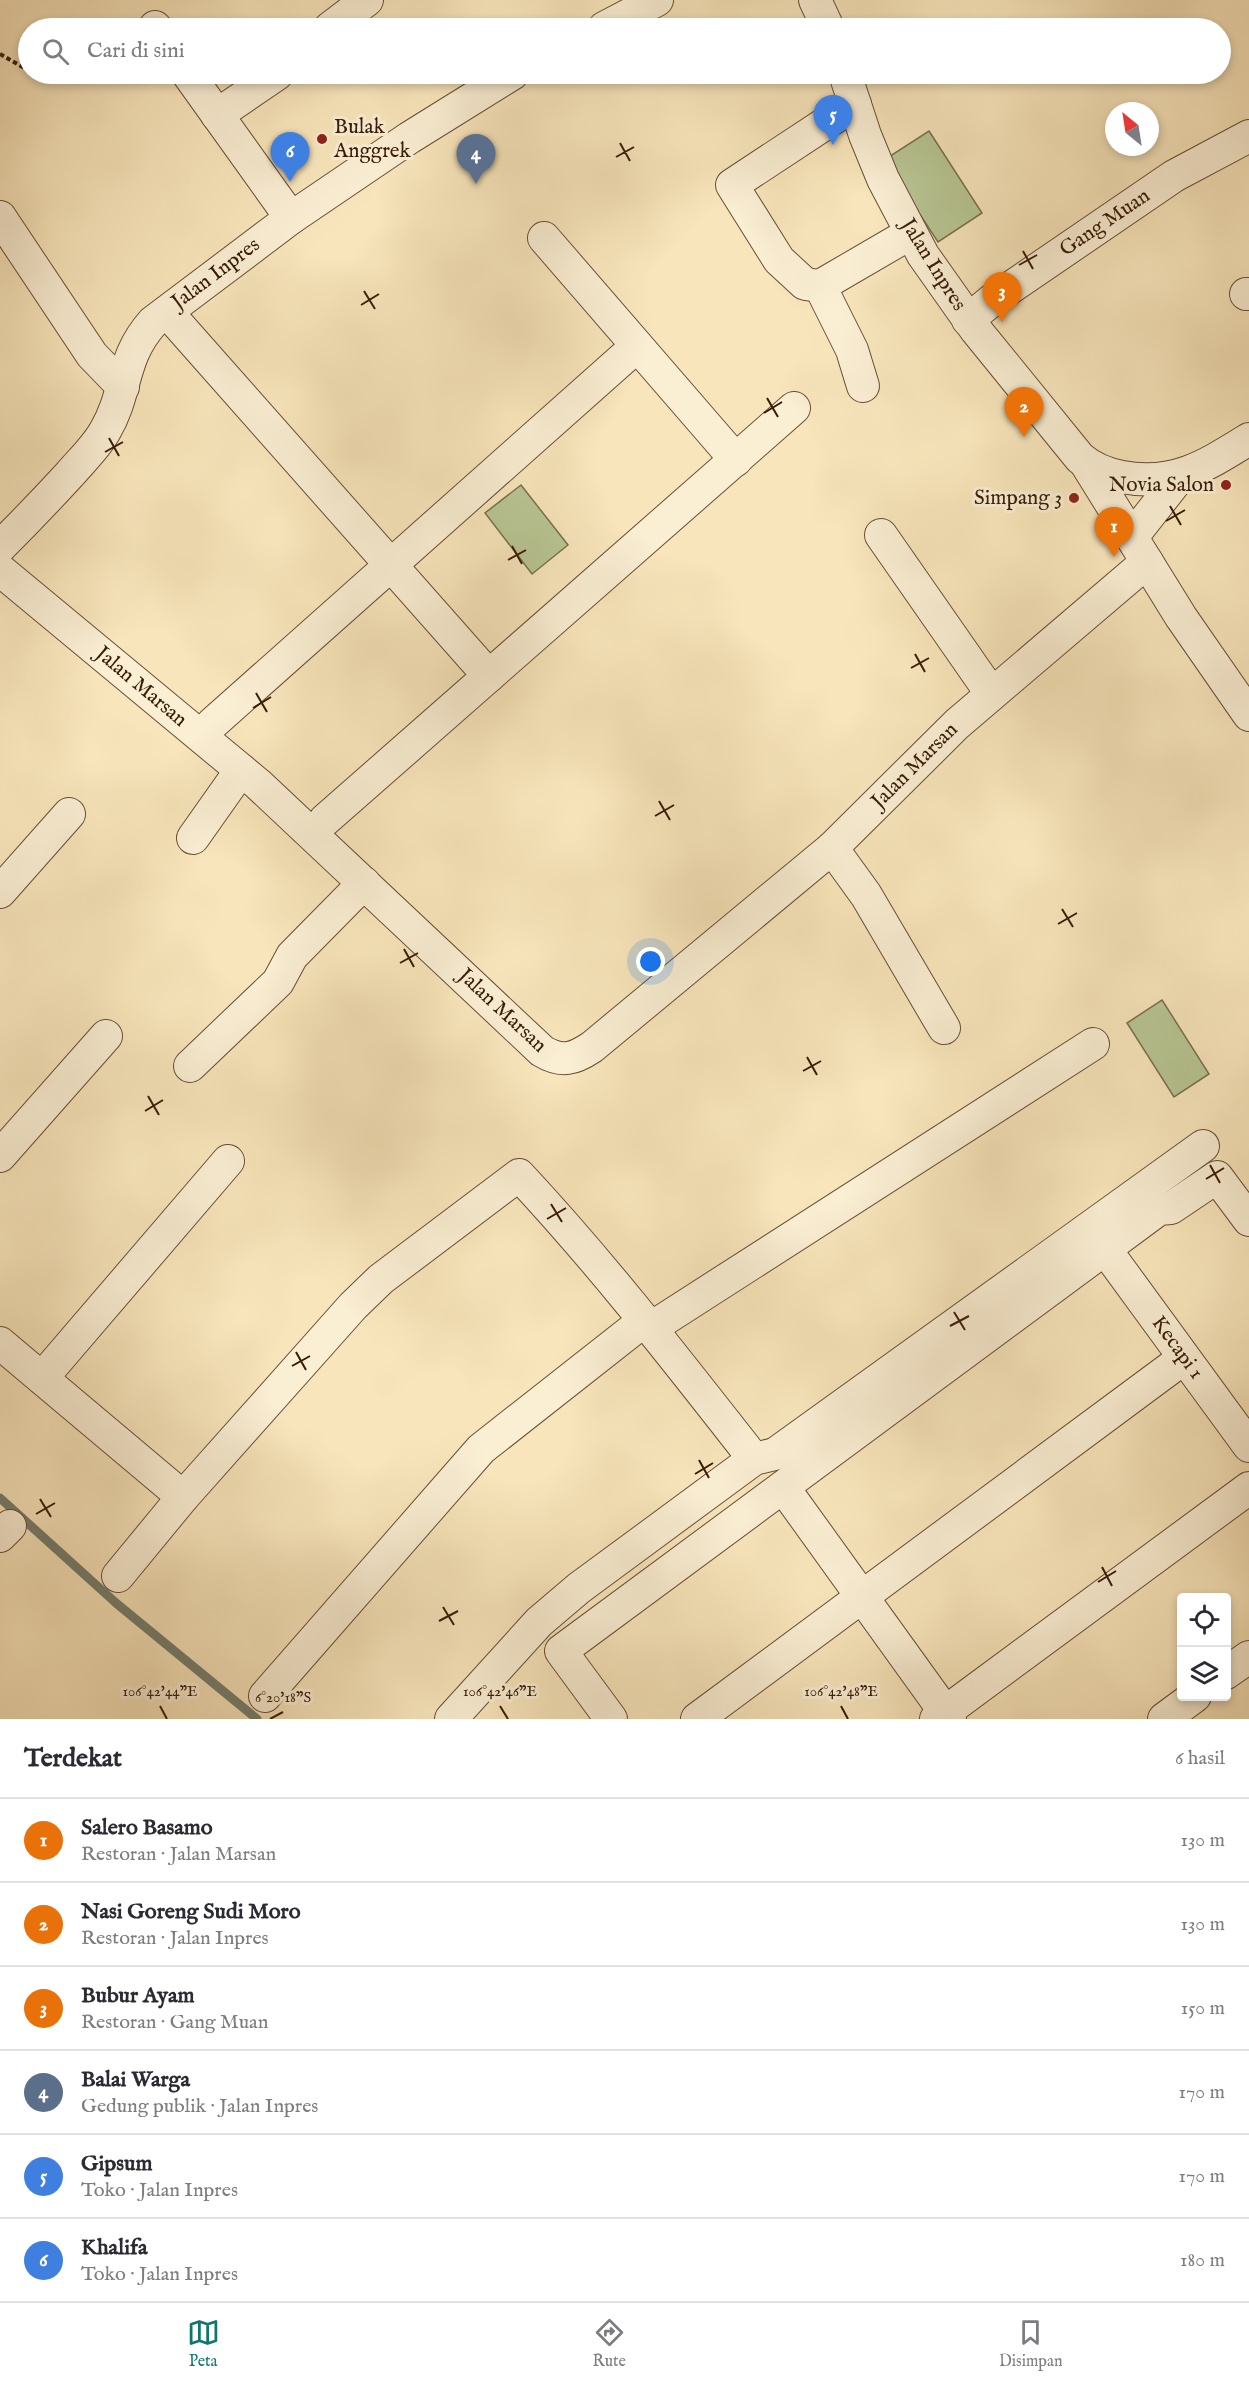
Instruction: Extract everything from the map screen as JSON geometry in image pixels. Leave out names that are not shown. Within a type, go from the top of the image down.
[{"type":"street","points":[[343,18],[367,0]]},
{"type":"street","points":[[623,18],[657,0]]},
{"type":"street","points":[[815,0],[823,18]]},
{"type":"street","points":[[195,84],[291,218]]},
{"type":"street","points":[[217,115],[262,84]]},
{"type":"street","name":"Jalan Inpres","points":[[0,547],[102,437],[112,418],[123,387],[129,360],[140,338],[153,322],[291,218],[419,132],[496,84]]},
{"type":"street","name":"Jalan Inpres","points":[[848,84],[883,179],[911,233],[944,287],[1064,442],[1087,465],[1110,474],[1140,480],[1161,480],[1180,476],[1209,463],[1249,439]]},
{"type":"street","points":[[855,104],[732,185],[779,260],[805,284],[820,286],[911,233]]},
{"type":"street","name":"Gang Muan","points":[[968,320],[1174,176],[1249,136]]},
{"type":"street","points":[[0,217],[92,355],[123,387]]},
{"type":"street","points":[[544,238],[736,460]]},
{"type":"street","points":[[820,286],[852,350],[862,387]]},
{"type":"street","points":[[167,312],[489,676]]},
{"type":"street","points":[[212,724],[638,346]]},
{"type":"street","points":[[324,820],[794,408]]},
{"type":"street","points":[[1087,465],[1181,617],[1249,715]]},
{"type":"street","name":"Jalan Marsan","points":[[0,570],[241,770],[542,1051],[563,1060],[572,1059],[592,1047],[832,848],[1139,549],[1180,476]]},
{"type":"street","points":[[880,536],[991,693]]},
{"type":"street","points":[[193,838],[241,770]]},
{"type":"street","points":[[0,892],[69,814]]},
{"type":"street","points":[[832,848],[866,895],[944,1028]]},
{"type":"street","points":[[190,1066],[278,982],[292,956],[364,883]]},
{"type":"street","points":[[0,1156],[106,1036]]},
{"type":"street","points":[[265,1696],[481,1449],[648,1324],[1093,1044]]},
{"type":"street","points":[[451,1719],[538,1622],[579,1588],[754,1459],[775,1454],[1203,1146]]},
{"type":"street","points":[[42,1378],[228,1161]]},
{"type":"street","points":[[118,1576],[183,1497],[353,1306],[381,1279],[519,1175],[564,1223],[648,1324],[754,1459]]},
{"type":"street","points":[[611,1719],[561,1651],[1159,1209],[1171,1208],[1217,1177],[1249,1220]]},
{"type":"street","name":"Kecapi 1","points":[[1105,1249],[1249,1446]]},
{"type":"street","points":[[0,1343],[183,1497]]},
{"type":"street","points":[[697,1719],[1184,1358]]},
{"type":"street","points":[[783,1487],[944,1717],[1249,1488]]},
{"type":"street","points":[[1231,1670],[1249,1656]]},
{"type":"street","points":[[1164,1719],[1188,1701]]},
{"type":"path","points":[[0,54],[18,64]]},
{"type":"green space","points":[[929,131],[982,213],[938,242],[884,160]]},
{"type":"green space","points":[[521,485],[568,545],[532,574],[485,513]]},
{"type":"green space","points":[[1162,1000],[1209,1074],[1174,1097],[1127,1023]]},
{"type":"waterway","points":[[0,1498],[116,1603],[257,1719]]},
{"type":"place","name":"Bulak Anggrek","points":[[322,139]]},
{"type":"place","name":"Gipsum","points":[[833,145]]},
{"type":"place","name":"Khalifa","points":[[290,182]]},
{"type":"place","name":"Balai Warga","points":[[476,184]]},
{"type":"place","name":"Bubur Ayam","points":[[1002,322]]},
{"type":"place","name":"Nasi Goreng Sudi Moro","points":[[1024,437]]},
{"type":"place","name":"Novia Salon","points":[[1226,485]]},
{"type":"place","name":"Simpang 3","points":[[1074,498]]},
{"type":"place","name":"Salero Basamo","points":[[1114,557]]}]
